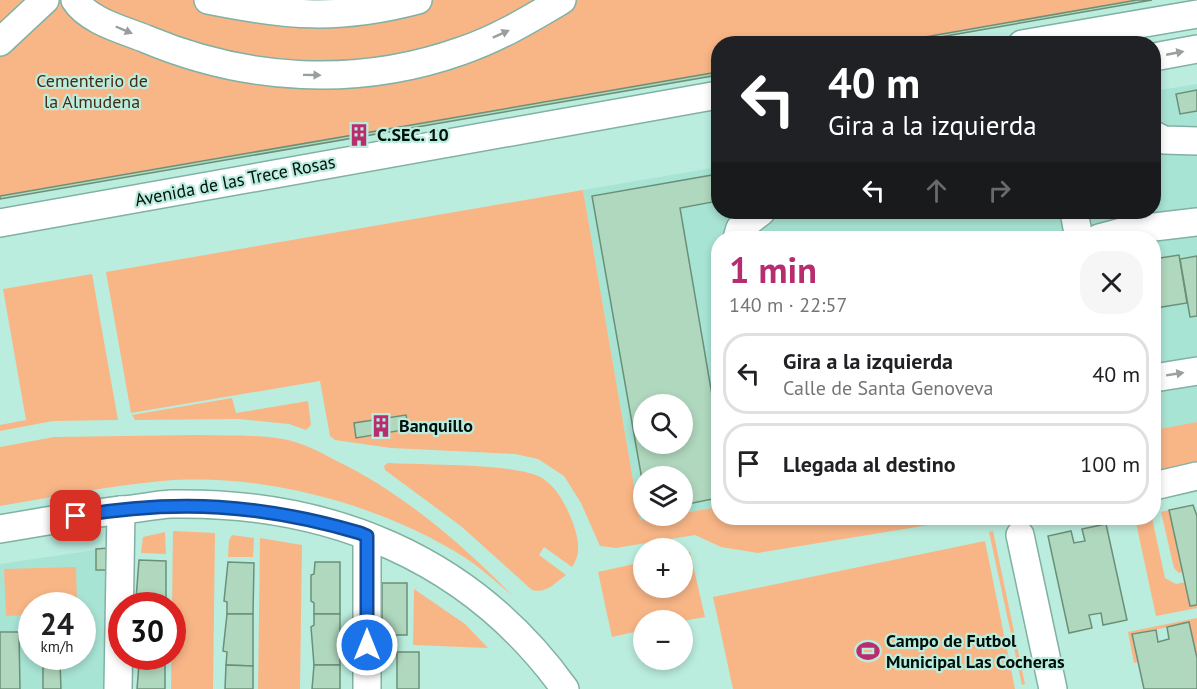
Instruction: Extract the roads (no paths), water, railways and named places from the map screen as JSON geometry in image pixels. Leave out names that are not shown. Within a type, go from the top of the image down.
[{"type":"street","points":[[0,42],[45,0]]},
{"type":"street","points":[[75,0],[100,20],[200,59],[235,68],[284,75],[329,76],[377,70],[461,51],[509,31],[562,0]]},
{"type":"street","points":[[208,0],[261,11],[315,8],[370,11],[418,0]]},
{"type":"street","points":[[1069,36],[1197,14]]},
{"type":"street","points":[[1161,56],[1197,49]]},
{"type":"street","name":"Avenida de las Trece Rosas","points":[[0,223],[711,96]]},
{"type":"street","points":[[1161,138],[1194,142]]},
{"type":"street","points":[[739,231],[751,219]]},
{"type":"street","points":[[1125,231],[1197,222]]},
{"type":"street","points":[[1161,377],[1197,371]]},
{"type":"street","points":[[1161,484],[1197,476]]},
{"type":"street","points":[[0,529],[169,504],[240,507],[305,517],[367,536],[422,560],[458,581],[522,636],[565,689]]},
{"type":"street","points":[[118,689],[121,510]]},
{"type":"street","points":[[1020,535],[1053,689]]},
{"type":"street","points":[[367,536],[367,689]]},
{"type":"place","name":"C.SEC. 10","points":[[359,135]]},
{"type":"place","name":"Banquillo","points":[[381,426]]},
{"type":"place","name":"Campo de Futbol Municipal Las Cocheras","points":[[868,651]]},
{"type":"park label","name":"Cementerio de la Almudena","points":[[92,91]]}]
